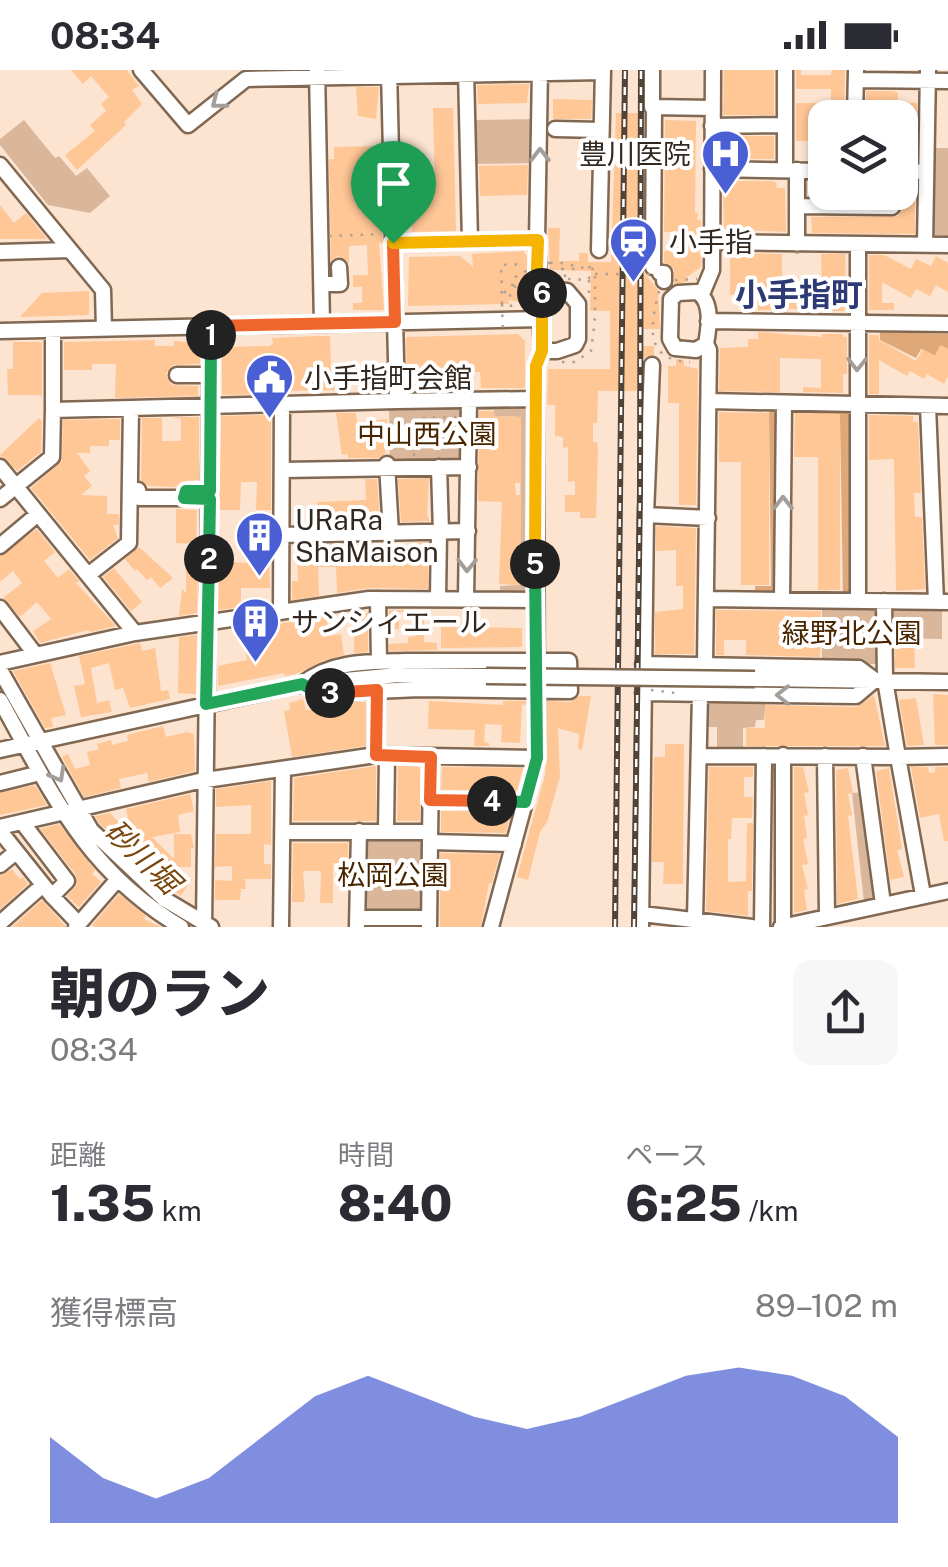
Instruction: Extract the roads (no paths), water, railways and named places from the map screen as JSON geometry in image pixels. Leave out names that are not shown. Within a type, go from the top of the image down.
[{"type":"street","points":[[141,70],[188,125],[246,79],[318,74],[603,71],[599,250]]},
{"type":"street","points":[[652,70],[658,275]]},
{"type":"street","points":[[702,294],[712,270],[713,70]]},
{"type":"street","points":[[784,70],[785,126],[798,206],[797,244]]},
{"type":"street","points":[[491,927],[537,758],[536,366],[542,351],[542,295],[537,269],[540,71]]},
{"type":"street","points":[[466,72],[470,241]]},
{"type":"street","points":[[389,73],[397,401]]},
{"type":"street","points":[[318,74],[322,324]]},
{"type":"street","points":[[855,100],[856,75],[928,76],[948,82]]},
{"type":"street","points":[[925,246],[928,76]]},
{"type":"street","points":[[654,108],[713,108]]},
{"type":"street","points":[[712,126],[785,126]]},
{"type":"street","points":[[555,129],[601,130]]},
{"type":"street","points":[[0,164],[103,290],[104,328]]},
{"type":"street","points":[[712,170],[808,170]]},
{"type":"street","points":[[918,172],[926,172]]},
{"type":"street","points":[[798,206],[808,206]]},
{"type":"street","points":[[393,238],[538,240]]},
{"type":"street","points":[[712,242],[948,245]]},
{"type":"street","points":[[858,244],[858,601]]},
{"type":"street","points":[[0,252],[70,250]]},
{"type":"street","points":[[322,284],[340,284],[339,266]]},
{"type":"street","points":[[542,295],[566,290],[578,304],[575,345],[542,351]]},
{"type":"street","points":[[702,294],[683,291],[671,298],[670,339],[678,350],[696,350],[706,344]]},
{"type":"street","points":[[702,294],[708,305],[706,344],[710,368],[705,665]]},
{"type":"street","points":[[0,331],[542,319]]},
{"type":"street","points":[[708,321],[948,324]]},
{"type":"street","points":[[207,926],[211,326]]},
{"type":"street","points":[[0,499],[52,458],[52,330]]},
{"type":"street","points":[[652,365],[641,691],[642,921],[695,919],[752,927]]},
{"type":"street","points":[[177,375],[211,375]]},
{"type":"street","points":[[54,410],[536,399]]},
{"type":"street","points":[[466,599],[469,400]]},
{"type":"street","points":[[710,402],[948,406]]},
{"type":"street","points":[[782,600],[784,403]]},
{"type":"street","points":[[281,612],[282,404]]},
{"type":"street","points":[[706,599],[942,602],[928,406]]},
{"type":"street","points":[[88,575],[129,543],[131,408]]},
{"type":"street","points":[[388,466],[391,532]]},
{"type":"street","points":[[282,470],[469,466]]},
{"type":"street","points":[[0,467],[135,634]]},
{"type":"street","points":[[438,598],[439,467]]},
{"type":"street","points":[[138,490],[140,498],[210,495]]},
{"type":"street","points":[[0,546],[38,514]]},
{"type":"street","points":[[646,515],[708,518]]},
{"type":"street","points":[[281,536],[468,531]]},
{"type":"street","points":[[182,927],[156,912],[84,844],[70,810],[32,743],[0,667],[36,654],[135,634],[378,598],[535,600]]},
{"type":"street","points":[[378,598],[378,662]]},
{"type":"street","points":[[884,602],[880,680],[923,895]]},
{"type":"street","points":[[0,608],[36,654]]},
{"type":"street","points":[[569,661],[570,691],[330,693],[317,692],[302,684],[321,670],[378,662],[569,661]]},
{"type":"street","points":[[643,664],[859,668],[880,680]]},
{"type":"street","points":[[0,750],[302,684],[380,676],[948,682]]},
{"type":"street","points":[[641,691],[856,696],[880,680]]},
{"type":"street","points":[[377,690],[386,831]]},
{"type":"street","points":[[695,919],[700,694]]},
{"type":"street","points":[[0,700],[32,743],[40,773],[70,810],[140,879],[207,926]]},
{"type":"street","points":[[783,755],[782,926],[948,890]]},
{"type":"street","points":[[118,879],[77,925],[0,829],[206,780],[283,769],[382,756],[537,758]]},
{"type":"street","points":[[700,756],[948,756]]},
{"type":"street","points":[[762,927],[764,756]]},
{"type":"street","points":[[825,756],[827,916]]},
{"type":"street","points":[[864,756],[883,904]]},
{"type":"street","points":[[359,831],[357,922],[429,923],[431,757]]},
{"type":"street","points":[[282,927],[283,769]]},
{"type":"street","points":[[0,782],[40,773]]},
{"type":"street","points":[[430,800],[525,802]]},
{"type":"street","points":[[0,924],[67,881],[22,822]]},
{"type":"street","points":[[282,832],[386,831],[514,844]]},
{"type":"street","points":[[0,865],[16,852]]},
{"type":"railway","points":[[615,927],[625,70]]},
{"type":"railway","points":[[634,927],[641,70]]},
{"type":"place","name":"豊川医院","points":[[726,196]]},
{"type":"place","name":"小手指","points":[[634,284]]},
{"type":"place","name":"小手指町会館","points":[[269,420]]},
{"type":"place","name":"URaRa ShaMaison","points":[[260,578]]},
{"type":"place","name":"サンシィエール","points":[[256,664]]},
{"type":"district","name":"小手指町","points":[[799,295]]},
{"type":"park label","name":"中山西公園","points":[[427,434]]},
{"type":"park label","name":"緑野北公園","points":[[852,633]]},
{"type":"park label","name":"松岡公園","points":[[393,875]]},
{"type":"water label","name":"砂川堀","points":[[142,857]]}]
